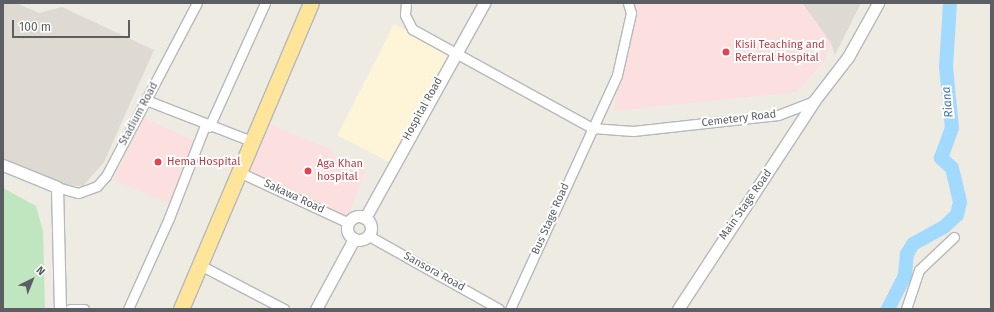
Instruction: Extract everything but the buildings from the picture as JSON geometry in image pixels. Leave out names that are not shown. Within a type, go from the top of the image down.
[{"type":"highway","points":[[181,309],[251,141],[311,3]]},
{"type":"street","name":"Stadium Road","points":[[57,187],[78,193],[97,186],[106,176],[197,3]]},
{"type":"street","points":[[128,309],[169,218],[207,126],[265,3]]},
{"type":"street","points":[[406,3],[405,15],[412,29],[592,128]]},
{"type":"street","name":"Hospital Road","points":[[364,218],[454,53],[484,3]]},
{"type":"street","name":"Bus Stage Road","points":[[510,309],[617,75],[631,13],[628,3]]},
{"type":"street","points":[[814,101],[848,57],[878,3]]},
{"type":"street","points":[[146,100],[207,126],[251,141]]},
{"type":"street","name":"Cemetery Road","points":[[592,128],[633,131],[778,115],[814,101]]},
{"type":"street","name":"Main Stage Road","points":[[678,309],[814,101]]},
{"type":"street","points":[[3,166],[57,187],[60,309]]},
{"type":"street","name":"Sakawa Road","points":[[239,172],[349,223]]},
{"type":"street","points":[[354,218],[364,218],[371,226],[369,236],[354,239],[348,231],[349,223],[354,218]]},
{"type":"street","name":"Sansora Road","points":[[369,236],[499,309]]},
{"type":"street","points":[[906,309],[919,270],[954,237]]},
{"type":"street","points":[[316,309],[354,239]]},
{"type":"street","points":[[200,264],[284,309]]},
{"type":"street","points":[[70,309],[84,309]]},
{"type":"shaded area","points":[[3,3],[16,3],[39,13],[62,7],[154,50],[104,162],[83,186],[63,185],[3,158]]},
{"type":"shaded area","name":"Kisii Teaching and Referral Hospital","points":[[631,3],[802,3],[831,43],[824,62],[797,92],[614,111]]},
{"type":"shaded area","points":[[802,3],[861,3],[835,55],[831,43]]},
{"type":"shaded area","points":[[394,24],[451,53],[394,164],[337,135]]},
{"type":"shaded area","name":"Hema Hospital","points":[[144,118],[199,143],[177,207],[113,180]]},
{"type":"shaded area","name":"Aga Khan hospital","points":[[270,124],[332,150],[334,155],[366,171],[347,218],[249,171]]},
{"type":"green space","points":[[3,188],[36,206],[43,231],[45,309],[3,309]]},
{"type":"waterway","name":"Riana","points":[[888,309],[905,275],[907,254],[913,244],[944,227],[957,215],[960,202],[952,168],[941,158],[952,128],[946,67],[950,3]]},
{"type":"place","name":"Kisii Teaching and Referral Hospital","points":[[726,52]]},
{"type":"place","name":"Hema Hospital","points":[[158,162]]},
{"type":"place","name":"Aga Khan hospital","points":[[308,171]]}]
